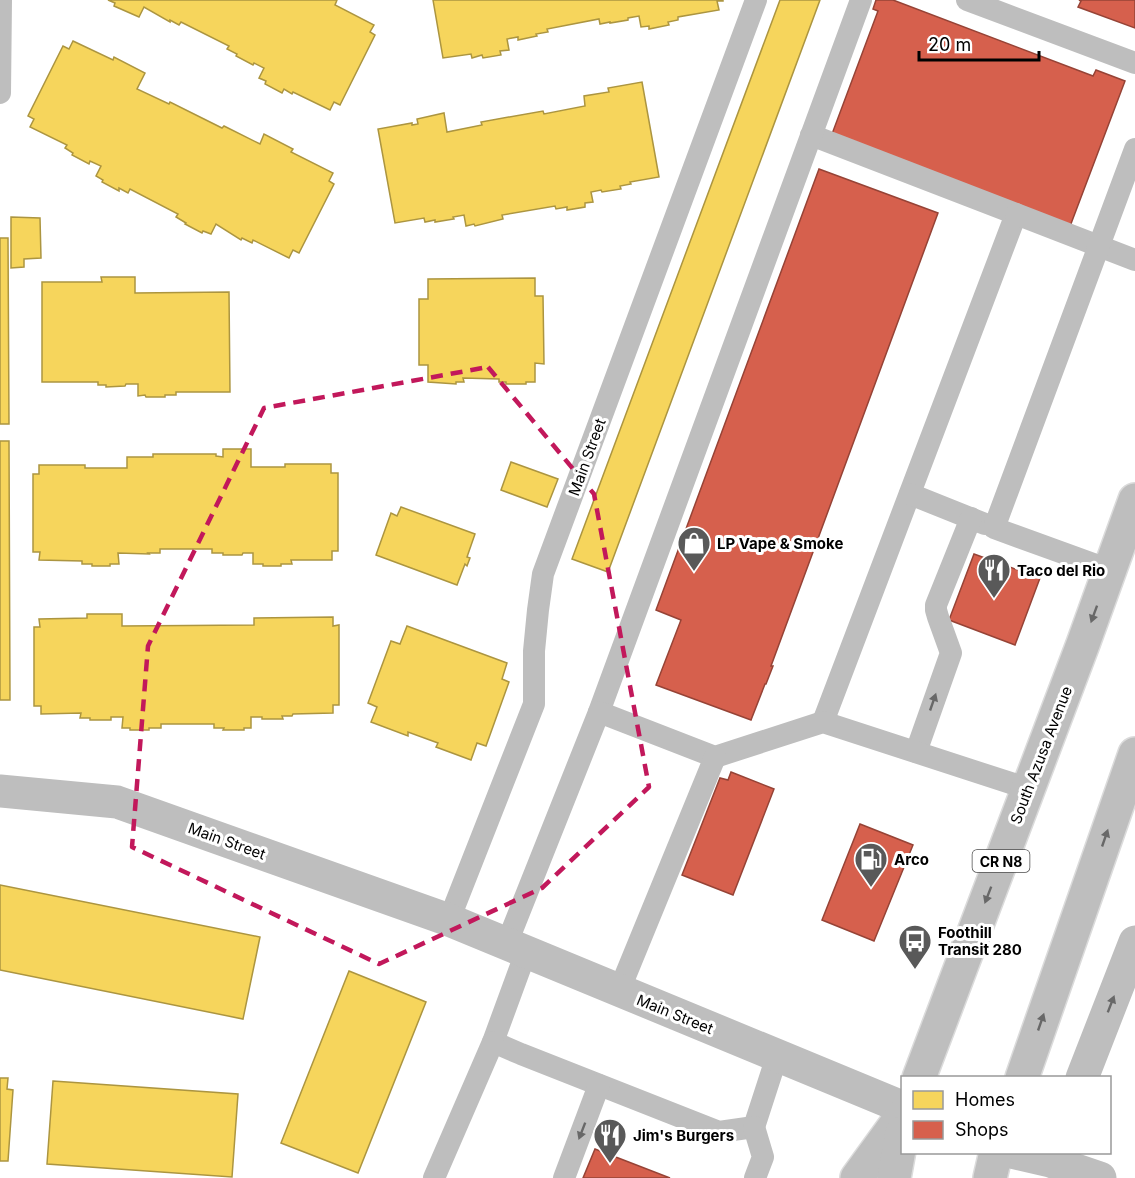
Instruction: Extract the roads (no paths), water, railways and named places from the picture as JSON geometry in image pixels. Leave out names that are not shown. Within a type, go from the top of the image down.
[{"type":"street","name":"South Azusa Avenue","points":[[920,1076],[1135,500]]},
{"type":"street","points":[[1022,1076],[1135,754]]},
{"type":"street","name":"Main Street","points":[[0,791],[117,801],[449,920],[901,1106]]},
{"type":"street","points":[[1082,1076],[1135,942]]},
{"type":"street","points":[[857,1178],[901,1119]]},
{"type":"street","points":[[894,1178],[901,1143]]},
{"type":"street","points":[[990,1178],[996,1154]]},
{"type":"street","points":[[1020,1154],[1050,1161],[1100,1178]]},
{"type":"lane","points":[[0,93],[1,0]]},
{"type":"lane","name":"Main Street","points":[[449,920],[534,704],[534,651],[543,574],[756,0]]},
{"type":"lane","points":[[434,1178],[493,1042],[516,948],[599,712],[861,0]]},
{"type":"lane","points":[[967,0],[1135,63]]},
{"type":"lane","points":[[811,135],[1135,260]]},
{"type":"lane","points":[[994,528],[1135,149]]},
{"type":"lane","points":[[823,722],[1016,214]]},
{"type":"lane","points":[[910,494],[994,528],[1110,570]]},
{"type":"lane","points":[[916,752],[951,653],[936,605],[971,518]]},
{"type":"lane","points":[[599,712],[715,757],[823,722],[1029,789]]},
{"type":"lane","points":[[619,991],[715,757]]},
{"type":"lane","points":[[493,1042],[719,1132],[754,1127]]},
{"type":"lane","points":[[755,1178],[763,1156],[754,1127],[777,1056]]},
{"type":"lane","points":[[564,1178],[599,1085]]},
{"type":"place","name":"LP Vape & Smoke","points":[[694,572]]},
{"type":"place","name":"Taco del Rio","points":[[994,599]]},
{"type":"place","name":"Arco","points":[[871,888]]},
{"type":"place","name":"Foothill Transit 280","points":[[915,970]]},
{"type":"place","name":"Jim's Burgers","points":[[610,1164]]}]
